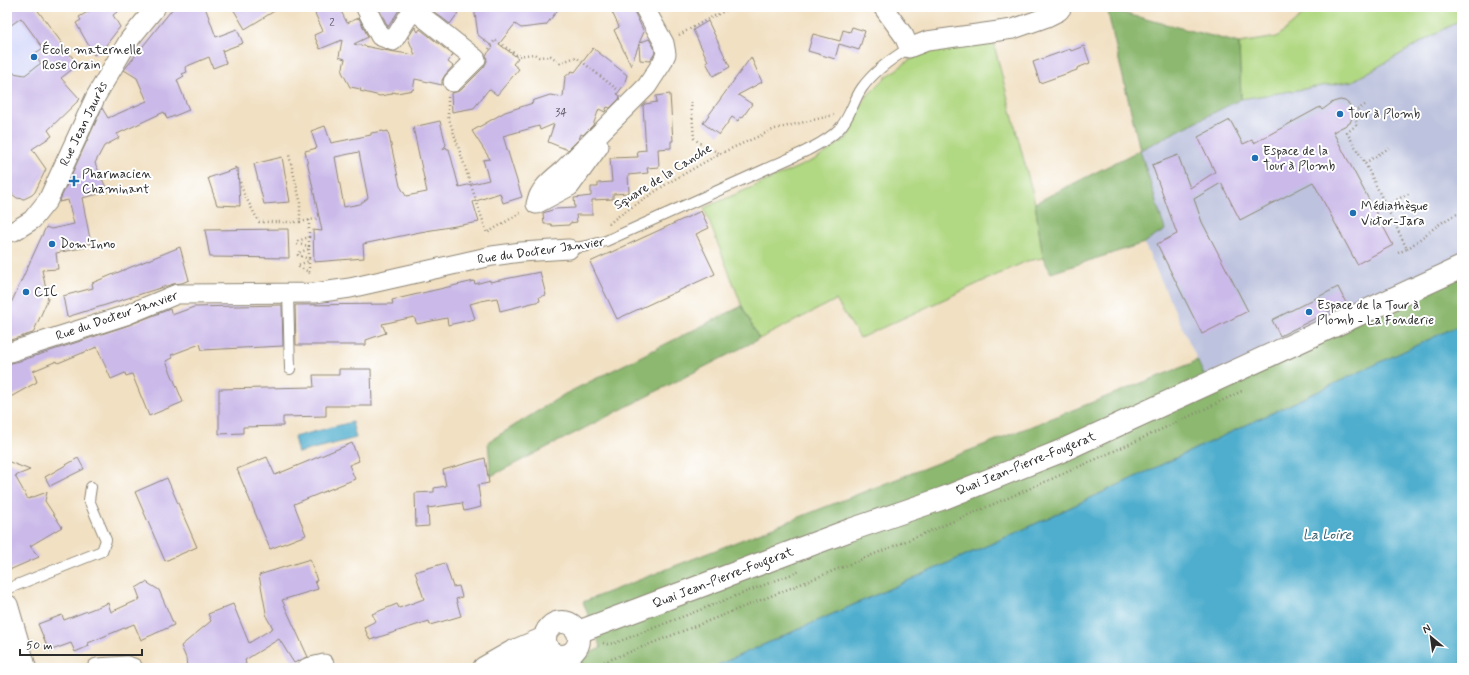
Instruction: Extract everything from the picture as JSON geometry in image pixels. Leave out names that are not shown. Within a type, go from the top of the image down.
[{"type":"main road","name":"Quai Jean-Pierre-Fougerat","points":[[484,668],[512,652],[549,646],[564,657],[572,654],[579,644],[578,632],[850,530],[944,498],[1059,452],[1462,266]]},
{"type":"main road","points":[[7,606],[25,668]]},
{"type":"main road","points":[[519,668],[537,663],[549,646]]},
{"type":"street","name":"Rue Jean Jaurès","points":[[7,233],[14,231],[32,220],[48,200],[96,96],[130,40],[156,7]]},
{"type":"street","points":[[536,204],[570,186],[631,102],[647,86],[662,64],[666,54],[664,43],[644,7]]},
{"type":"street","points":[[883,7],[904,36],[909,48]]},
{"type":"street","name":"Rue du Docteur Janvier","points":[[909,48],[927,41],[1013,29],[1047,17],[1059,11],[1062,7]]},
{"type":"street","points":[[366,8],[380,36],[393,41],[414,8],[476,59],[453,82]]},
{"type":"street","name":"Rue du Docteur Janvier","points":[[7,353],[126,315],[177,294],[308,293],[357,286],[492,256],[578,247]]},
{"type":"street","points":[[307,668],[324,664],[325,668]]},
{"type":"street","points":[[97,668],[127,666],[132,668]]},
{"type":"lane","name":"Rue du Docteur Janvier","points":[[578,247],[606,241],[806,151],[838,130],[844,123],[862,89],[879,69],[909,48]]},
{"type":"lane","points":[[288,292],[290,369]]},
{"type":"lane","points":[[7,589],[102,551],[106,540],[89,500],[91,487]]},
{"type":"path","points":[[664,43],[732,7]]},
{"type":"path","points":[[476,59],[485,53],[495,40],[518,56],[534,54],[539,57],[551,56],[560,63],[576,57],[614,86],[631,102]]},
{"type":"path","points":[[453,82],[448,92],[448,116],[486,233],[536,204]]},
{"type":"path","points":[[691,102],[694,138],[699,143],[719,154]]},
{"type":"path","points":[[1365,105],[1357,110],[1356,125],[1347,132],[1365,163],[1407,249]]},
{"type":"path","name":"Square de la Canche","points":[[578,247],[588,242],[617,217],[668,183],[719,154],[775,129],[850,111]]},
{"type":"path","points":[[1365,163],[1389,148]]},
{"type":"path","points":[[289,155],[300,200],[300,222]]},
{"type":"path","points":[[235,167],[244,194],[259,222],[300,222],[320,218]]},
{"type":"path","points":[[1386,205],[1410,193]]},
{"type":"path","points":[[1398,253],[1407,249],[1452,215],[1462,212]]},
{"type":"path","points":[[308,220],[308,293]]},
{"type":"path","points":[[309,237],[298,241],[297,244],[309,248]]},
{"type":"path","points":[[309,248],[298,253],[298,255],[309,260]]},
{"type":"path","points":[[309,260],[298,265],[309,272]]},
{"type":"shaded area","name":"École maternelle Rose Orain","points":[[7,7],[36,8],[68,51],[38,75],[7,89]]},
{"type":"shaded area","points":[[1462,19],[1462,272],[1212,392],[1144,243],[1165,230],[1140,150],[1241,99],[1353,81]]},
{"type":"green space","points":[[1312,7],[1462,7],[1462,19],[1353,81],[1241,99],[1239,43],[1277,37]]},
{"type":"green space","points":[[1107,9],[1239,43],[1241,99],[1140,150]]},
{"type":"green space","points":[[993,41],[1035,203],[1043,258],[1027,261],[860,338],[836,300],[759,339],[742,306],[704,208],[818,158],[847,138],[866,97],[885,78],[908,61],[930,50]]},
{"type":"green space","points":[[1140,150],[1165,230],[1144,243],[1051,273],[1043,258],[1035,203]]},
{"type":"green space","points":[[1462,272],[1462,324],[1020,531],[711,668],[555,668],[601,648],[583,602],[1197,360],[1212,392]]},
{"type":"green space","points":[[742,306],[759,339],[491,476],[488,442],[565,394]]},
{"type":"water","name":"La Loire","points":[[1462,324],[1462,668],[711,668],[1020,531]]},
{"type":"water","points":[[352,422],[356,438],[298,453],[294,437]]},
{"type":"building","points":[[7,7],[38,7],[36,8],[78,65],[61,78],[80,99],[48,130],[52,136],[32,149],[46,169],[35,192],[24,199],[17,198],[12,194],[7,184],[7,72],[25,75],[41,63],[34,54],[43,48],[21,18],[7,28]]},
{"type":"building","points":[[96,7],[124,7],[113,15],[120,27],[103,49],[94,55],[76,23],[81,20],[79,17]]},
{"type":"building","points":[[174,7],[205,7],[216,37],[237,29],[243,43],[222,51],[226,63],[213,68],[209,57],[185,67],[187,72],[182,74],[184,76],[177,80],[189,110],[167,119],[164,112],[117,134],[119,138],[104,146],[95,163],[108,192],[82,198],[91,244],[87,244],[87,247],[56,253],[58,269],[42,270],[48,299],[33,333],[7,341],[7,312],[46,227],[51,229],[74,224],[68,200],[59,202],[102,108],[108,118],[147,101],[137,78],[124,70]]},
{"type":"building","points":[[232,7],[281,7],[245,29]]},
{"type":"building","points":[[312,7],[339,7],[347,23],[359,18],[368,37],[354,44],[415,55],[408,38],[415,27],[418,32],[420,29],[453,55],[448,62],[453,66],[442,80],[442,85],[415,79],[413,90],[397,93],[392,92],[392,94],[380,96],[360,91],[361,89],[350,87],[342,72],[345,59],[339,57],[342,40],[320,49],[314,35],[323,31]]},
{"type":"building","points":[[378,7],[401,7],[388,27]]},
{"type":"building","points":[[436,7],[451,7],[458,13],[450,24],[433,11]]},
{"type":"building","points":[[474,7],[560,7],[546,25],[521,28],[515,24],[499,44],[518,58],[513,64],[519,69],[497,95],[489,89],[474,108],[452,112],[451,93],[461,90],[484,67],[487,61],[486,55],[493,47],[478,35]]},
{"type":"building","points":[[620,7],[632,7],[644,32],[639,43],[649,39],[654,47],[655,53],[650,61],[640,60],[639,44],[631,66],[614,30],[619,27],[612,12]]},
{"type":"building","points":[[708,21],[730,67],[713,76],[706,62],[708,61],[693,30]]},
{"type":"building","points":[[852,27],[865,31],[859,50],[839,44],[835,59],[808,51],[813,34],[840,41],[843,30],[850,32]]},
{"type":"building","points":[[1084,46],[1090,63],[1077,68],[1077,70],[1040,83],[1033,62],[1070,49],[1071,51]]},
{"type":"building","points":[[593,48],[627,75],[624,85],[617,94],[620,96],[619,99],[610,108],[607,107],[605,112],[599,109],[593,125],[583,135],[581,134],[579,139],[568,150],[548,142],[554,124],[540,130],[539,126],[503,136],[522,197],[503,203],[500,193],[473,202],[479,222],[363,244],[364,258],[314,262],[313,230],[322,231],[305,151],[317,148],[311,131],[325,126],[331,143],[371,135],[371,133],[388,131],[400,186],[406,196],[427,192],[413,127],[440,121],[446,145],[442,150],[446,147],[449,149],[459,187],[489,180],[483,160],[490,159],[472,131],[505,112],[533,103],[532,101],[550,95],[563,97],[565,77],[572,71],[575,72]],"holes":[[[359,152],[368,198],[360,204],[344,207],[335,157]]]},
{"type":"building","points":[[751,57],[762,82],[738,95],[752,104],[738,121],[732,117],[719,135],[703,123]]},
{"type":"building","points":[[670,94],[673,141],[671,141],[671,148],[658,149],[659,167],[647,168],[648,173],[628,175],[629,193],[613,194],[613,199],[592,200],[592,215],[576,215],[577,222],[570,223],[569,225],[552,226],[551,224],[544,224],[543,213],[555,209],[575,208],[574,198],[591,196],[591,187],[598,187],[598,183],[612,182],[610,158],[638,157],[637,151],[646,150],[643,106],[645,104],[657,102],[656,96]]},
{"type":"building","points":[[1340,100],[1345,101],[1350,105],[1353,115],[1350,123],[1333,132],[1393,245],[1357,264],[1313,182],[1240,220],[1221,183],[1194,199],[1202,222],[1248,311],[1202,334],[1157,244],[1177,234],[1152,165],[1178,155],[1190,188],[1215,172],[1198,137],[1230,120],[1243,144],[1252,140],[1254,143],[1320,107],[1322,110],[1333,102]]},
{"type":"building","points":[[282,157],[290,202],[264,204],[254,164]]},
{"type":"building","points":[[238,168],[240,206],[217,205],[208,178]]},
{"type":"building","points":[[701,211],[709,228],[696,234],[715,274],[617,319],[590,262]]},
{"type":"building","points":[[288,229],[289,258],[210,257],[205,230]]},
{"type":"building","points":[[180,247],[189,280],[67,317],[63,296],[93,288],[92,283]]},
{"type":"building","points":[[540,272],[546,295],[539,297],[540,301],[500,311],[497,298],[481,301],[470,304],[475,319],[448,325],[447,318],[417,324],[414,317],[382,324],[386,333],[366,340],[366,345],[296,345],[295,305],[393,304],[392,300],[474,281],[475,284],[490,280],[490,282]]},
{"type":"building","name":"Espace de la Tour à Plomb - La Fonderie","points":[[1338,287],[1346,303],[1280,336],[1272,320]]},
{"type":"building","points":[[282,305],[283,346],[202,350],[200,344],[171,355],[173,358],[166,361],[183,402],[149,416],[132,374],[126,376],[125,373],[111,379],[97,347],[58,363],[57,361],[33,371],[37,382],[7,399],[7,364],[129,325],[170,309],[172,315],[194,307]]},
{"type":"building","points":[[339,369],[371,369],[372,406],[326,406],[326,416],[283,417],[283,426],[243,427],[243,433],[219,434],[219,389],[314,387],[313,375],[339,375]]},
{"type":"building","points":[[352,443],[359,461],[349,465],[355,479],[294,504],[306,535],[270,549],[237,469],[267,457],[275,475]]},
{"type":"building","points":[[78,458],[84,469],[50,486],[45,477]]},
{"type":"building","points":[[485,458],[489,483],[478,485],[481,507],[464,511],[462,503],[428,508],[429,526],[416,527],[415,493],[434,492],[434,488],[446,486],[443,470]]},
{"type":"building","points":[[7,461],[30,470],[15,476],[28,499],[47,492],[45,501],[62,527],[30,546],[39,557],[7,571]]},
{"type":"building","points":[[167,478],[197,547],[165,561],[135,492]]},
{"type":"building","points":[[310,559],[318,589],[282,600],[308,657],[294,663],[279,639],[245,660],[245,668],[187,668],[186,658],[181,646],[211,621],[208,614],[233,604],[249,643],[273,628],[267,618],[259,575]]},
{"type":"building","points":[[445,563],[453,587],[459,586],[462,597],[456,599],[461,616],[430,625],[429,621],[370,640],[364,627],[376,621],[372,614],[397,604],[399,608],[424,599],[415,572]]},
{"type":"building","points":[[146,582],[159,590],[174,625],[141,640],[134,624],[88,643],[89,646],[75,652],[71,643],[49,651],[38,624],[62,615],[64,620],[108,603],[111,612],[140,599],[136,588]]},
{"type":"place","name":"École maternelle Rose Orain","points":[[34,57]]},
{"type":"place","name":"Tour à Plomb","points":[[1340,114]]},
{"type":"place","name":"Espace de la Tour à Plomb","points":[[1255,158]]},
{"type":"place","name":"Pharmacien Chaminant","points":[[74,181]]},
{"type":"place","name":"Médiathèque Victor-Jara","points":[[1353,213]]},
{"type":"place","name":"Dom'Inno","points":[[52,244]]},
{"type":"place","name":"CIC","points":[[26,292]]},
{"type":"place","name":"Espace de la Tour à Plomb - La Fonderie","points":[[1309,312]]}]
